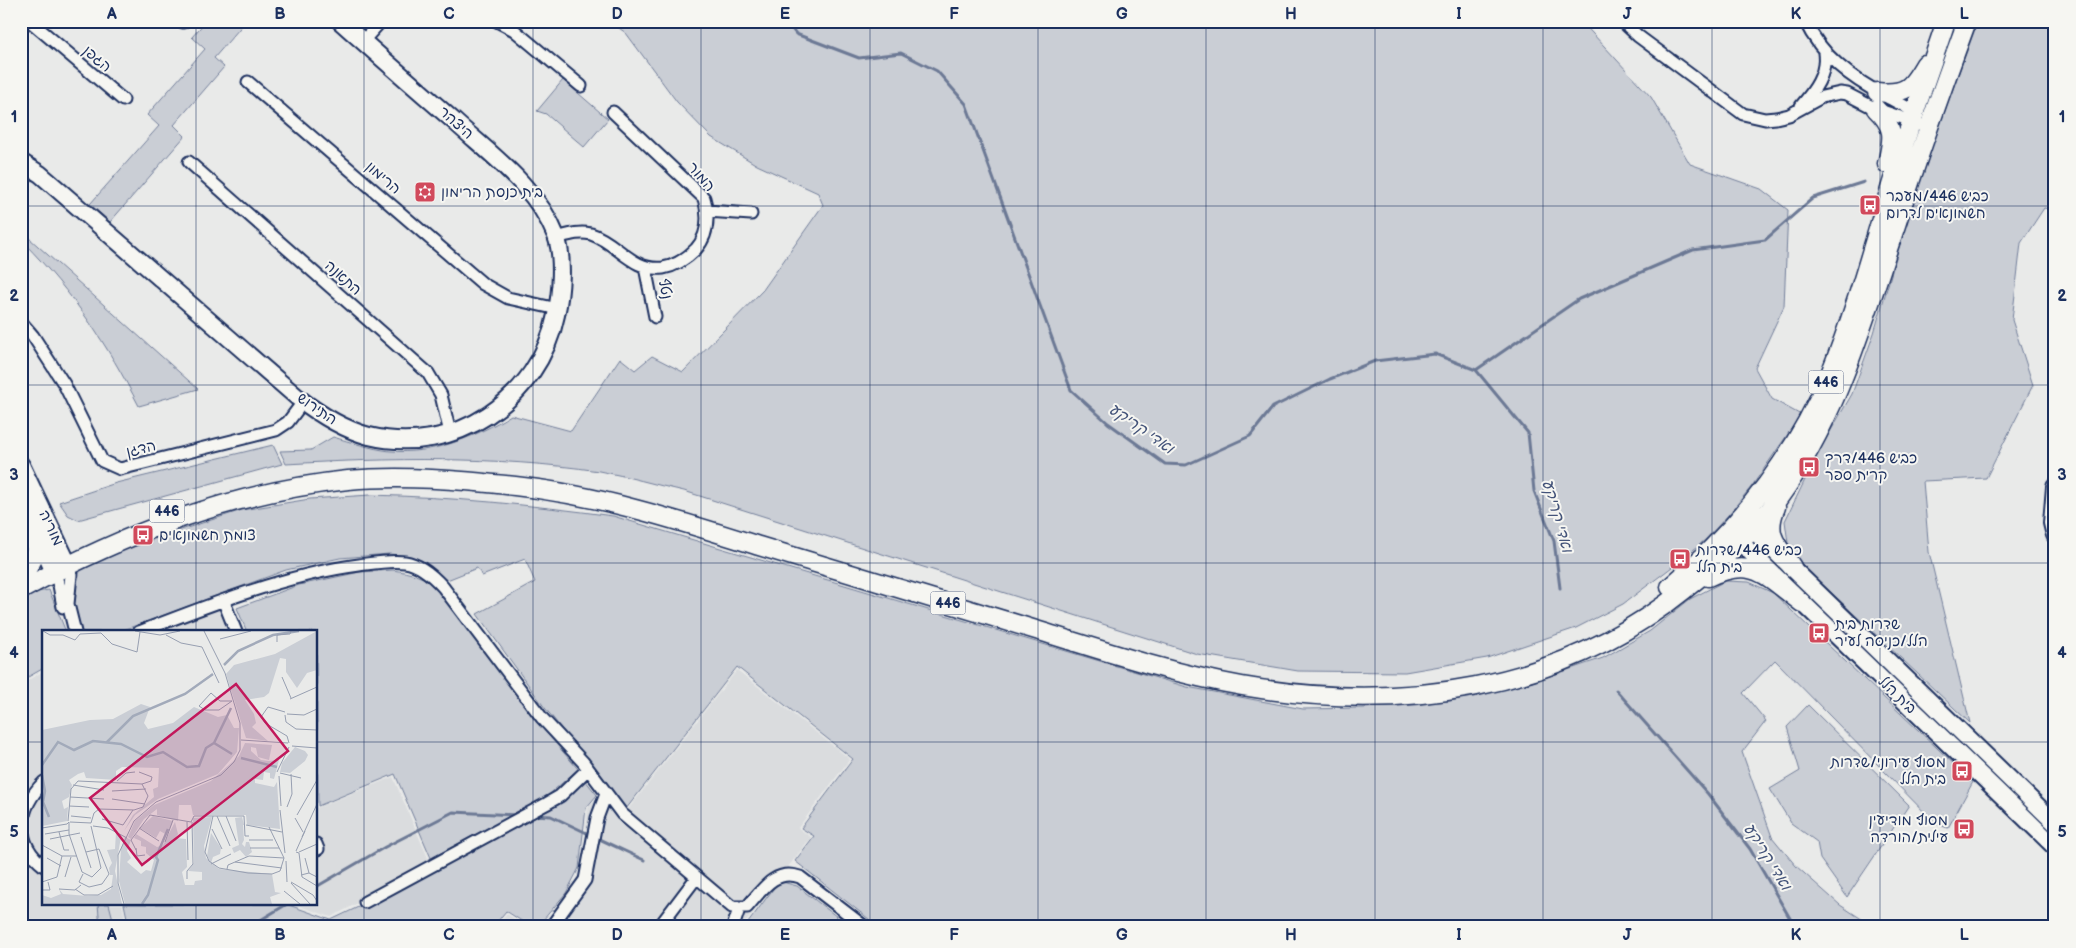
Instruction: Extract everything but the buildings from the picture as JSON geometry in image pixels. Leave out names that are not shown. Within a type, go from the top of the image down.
[{"type":"main road","name":"446","points":[[21,590],[58,563],[152,515],[230,491],[276,481],[349,471],[390,468],[523,477],[596,490],[696,516],[1142,652],[1239,676],[1352,687],[1421,685],[1454,681],[1522,666],[1581,644],[1626,620],[1659,596],[1696,564],[1734,524],[1779,469],[1818,400],[1842,343],[1913,118],[1946,21]]},
{"type":"main road","name":"446","points":[[21,576],[166,521],[233,500],[277,491],[350,480],[390,478],[522,486],[594,500],[693,525],[1139,662],[1238,685],[1352,697],[1455,691],[1525,676],[1610,640],[1663,608],[1753,530],[1781,496],[1822,424],[1846,373],[1929,125],[1967,21]]},
{"type":"main road","points":[[1873,248],[1893,138],[1890,126],[1876,101],[1904,91],[1914,83],[1939,43]]},
{"type":"main road","points":[[1781,496],[1772,515],[1770,528],[1772,537],[1792,567]]},
{"type":"main road","points":[[21,576],[29,567],[36,553],[34,528]]},
{"type":"main road","points":[[1691,585],[1720,572],[1743,566],[1766,576],[1802,603]]},
{"type":"street","name":"הגפן","points":[[30,21],[123,100]]},
{"type":"street","name":"היצהר","points":[[340,21],[525,186],[538,202],[557,238]]},
{"type":"street","points":[[363,42],[381,21]]},
{"type":"street","points":[[497,21],[514,30],[581,86]]},
{"type":"street","points":[[1622,21],[1638,36],[1744,114],[1765,119],[1776,118],[1794,112],[1822,97],[1840,93],[1876,101],[1929,125]]},
{"type":"street","points":[[1805,21],[1818,46],[1824,53],[1876,101],[1913,118]]},
{"type":"street","points":[[1794,112],[1807,99],[1823,72],[1824,53]]},
{"type":"street","name":"הרימון","points":[[248,82],[484,284],[508,298],[558,309]]},
{"type":"street","name":"המור","points":[[613,112],[694,186],[704,198],[707,211],[707,225],[702,240],[694,250],[670,266],[645,267]]},
{"type":"street","name":"התירוש","points":[[21,162],[40,174],[304,402],[330,421],[369,436],[410,440],[450,434],[475,424],[505,404],[520,390],[542,358],[550,341],[558,309],[560,278],[557,238]]},
{"type":"street","name":"התאנה","points":[[189,162],[428,373],[441,395],[450,434]]},
{"type":"street","points":[[707,211],[751,214]]},
{"type":"street","points":[[557,238],[578,232],[591,234],[645,267]]},
{"type":"street","name":"נטף","points":[[645,267],[655,317]]},
{"type":"street","name":"הדגן","points":[[21,322],[33,336],[64,384],[102,461],[120,470],[276,430],[288,422],[304,402]]},
{"type":"street","name":"מוריה","points":[[21,464],[58,563]]},
{"type":"street","points":[[2055,486],[2052,523],[2055,535]]},
{"type":"street","name":"מוריה","points":[[21,500],[34,528],[58,563]]},
{"type":"street","points":[[1734,524],[1753,530]]},
{"type":"street","points":[[1734,524],[1740,542]]},
{"type":"street","name":"בית הלל","points":[[1753,530],[2055,823]]},
{"type":"street","name":"בית הלל","points":[[1740,542],[2055,847]]},
{"type":"street","points":[[145,630],[301,577],[340,568],[388,562],[406,562],[420,567],[432,575],[443,587],[542,718],[588,769],[606,794],[636,827],[696,878],[732,907],[739,909],[747,907],[772,879],[781,874],[792,874],[800,877],[865,927]]},
{"type":"street","points":[[58,563],[63,607],[74,629]]},
{"type":"street","points":[[224,602],[235,630]]},
{"type":"street","points":[[366,902],[560,796],[588,769]]},
{"type":"street","points":[[42,784],[33,793],[26,805],[23,820],[23,838],[37,861],[42,865]]},
{"type":"street","points":[[551,927],[585,880],[596,818],[606,794]]},
{"type":"street","points":[[659,927],[696,878]]},
{"type":"street","points":[[733,927],[739,909]]},
{"type":"shaded area","points":[[206,21],[246,21],[214,58],[224,67],[174,125],[185,136],[110,222],[90,204],[159,126],[147,115],[205,49],[192,37]]},
{"type":"shaded area","points":[[609,21],[1581,21],[1651,97],[1690,164],[1761,189],[1788,210],[1784,306],[1755,368],[1772,399],[1801,415],[1752,486],[1705,540],[1623,604],[1576,628],[1487,658],[1405,672],[1298,671],[1197,654],[684,491],[599,471],[521,463],[442,460],[364,460],[286,464],[280,451],[311,450],[333,437],[383,450],[406,452],[453,443],[511,415],[571,431],[620,358],[635,370],[652,356],[683,372],[763,290],[823,205],[818,193],[757,165],[711,137],[677,102],[626,33]]},
{"type":"shaded area","points":[[1978,21],[2055,21],[2055,210],[2044,208],[2021,243],[2012,320],[2033,385],[1986,478],[1923,481],[1929,552],[1970,723],[1803,566],[1788,543],[1785,521],[1819,451],[1852,394],[1874,333],[1916,189]]},
{"type":"shaded area","points":[[563,80],[608,119],[584,147],[546,114],[537,111]]},
{"type":"shaded area","points":[[29,238],[198,389],[139,406],[88,320],[58,281],[24,243]]},
{"type":"shaded area","points":[[273,445],[282,464],[78,520],[68,515],[59,502],[116,483]]},
{"type":"shaded area","points":[[370,495],[431,498],[492,502],[613,516],[1187,687],[1303,709],[1364,708],[1450,701],[1529,683],[1603,658],[1650,631],[1690,599],[1725,581],[1749,582],[1773,593],[1973,782],[1948,828],[1936,824],[1775,660],[1743,693],[1766,721],[1742,752],[1772,837],[1796,866],[1840,905],[1874,927],[879,927],[795,861],[814,836],[801,828],[853,759],[737,667],[626,809],[545,708],[477,614],[535,582],[525,559],[482,576],[477,568],[447,580],[410,556],[389,554],[340,558],[286,570],[123,630],[81,630],[72,602],[80,571],[79,566],[95,558],[242,510],[310,499]]},
{"type":"shaded area","points":[[393,570],[406,572],[428,581],[438,588],[536,721],[578,769],[545,798],[431,858],[395,774],[318,806],[318,630],[246,630],[237,608],[299,585],[360,572]]},
{"type":"shaded area","points":[[49,590],[65,630],[42,630],[42,669],[21,681],[21,599],[31,593]]},
{"type":"shaded area","points":[[228,593],[243,630],[133,630]]},
{"type":"shaded area","points":[[737,670],[850,759],[798,828],[811,837],[742,927],[540,927],[567,894],[582,869],[588,808],[607,786],[626,812]]},
{"type":"shaded area","points":[[42,672],[42,906],[122,906],[127,927],[21,927],[21,684]]},
{"type":"shaded area","points":[[1808,705],[1909,805],[1847,897],[1820,859],[1817,842],[1791,823],[1770,789],[1800,771],[1787,727]]},
{"type":"shaded area","points":[[393,777],[431,865],[331,917],[300,906],[318,906],[318,807]]},
{"type":"shaded area","points":[[585,780],[597,795],[586,808],[579,868],[566,893],[537,927],[531,927],[506,911],[493,927],[129,927],[124,906],[292,906],[331,920],[436,870],[560,804]]},
{"type":"shaded area","points":[[779,881],[797,886],[850,927],[745,927]]},
{"type":"shaded area","points":[[98,906],[110,906],[115,927],[100,927]]},
{"type":"shaded area","points":[[507,914],[526,927],[496,927]]},
{"type":"waterway","name":"ואדי קריקע","points":[[786,21],[796,34],[859,58],[901,53],[937,71],[966,104],[1071,390],[1108,423],[1165,464],[1186,465],[1250,436],[1273,407],[1330,379],[1375,361],[1435,354],[1476,370],[1528,433],[1534,491],[1554,541],[1560,588]]},
{"type":"waterway","points":[[1476,370],[1579,299],[1693,250],[1765,240],[1813,198],[1864,182]]},
{"type":"waterway","name":"ואדי קריקע","points":[[1616,690],[1708,794],[1750,849],[1795,927]]},
{"type":"waterway","points":[[318,886],[385,847],[453,812],[518,815]]},
{"type":"waterway","points":[[534,815],[551,816],[591,835]]},
{"type":"waterway","points":[[597,838],[644,860]]},
{"type":"waterway","points":[[249,927],[284,906]]},
{"type":"place","name":"בית כנסת הרימון","points":[[425,192]]},
{"type":"place","name":"כביש 446/מעבר חשמונאים לדרום","points":[[1870,205]]},
{"type":"place","name":"כביש 446/דרך קרית ספר","points":[[1809,467]]},
{"type":"place","name":"צומת חשמונאים","points":[[143,535]]},
{"type":"place","name":"כביש 446/שדרות בית הלל","points":[[1680,559]]},
{"type":"place","name":"שדרות בית הלל/כניסה לעיר","points":[[1819,633]]},
{"type":"place","name":"מסוף עירוני/שדרות בית הלל","points":[[1962,771]]},
{"type":"place","name":"מסוף מודיעין עילית/הורדה","points":[[1964,829]]}]
